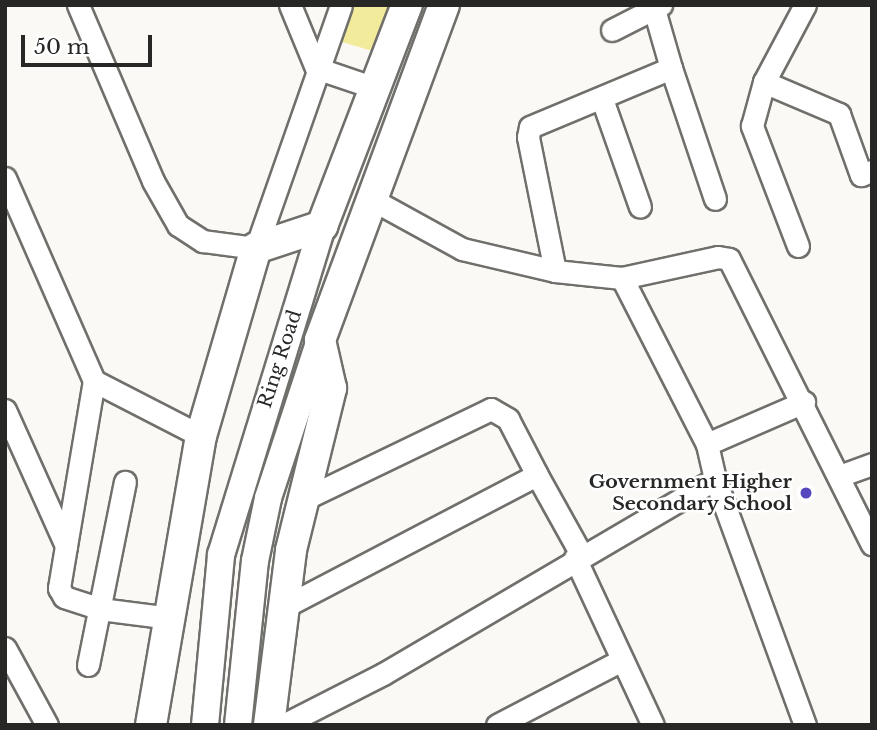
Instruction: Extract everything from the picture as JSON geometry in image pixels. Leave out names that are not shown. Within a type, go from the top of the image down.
[{"type":"highway","name":"Ring Road","points":[[322,226],[407,5]]},
{"type":"highway","name":"Ring Road","points":[[320,340],[444,5]]},
{"type":"highway","points":[[151,725],[201,436],[256,248],[322,226]]},
{"type":"highway","points":[[269,725],[300,501],[331,388],[320,340]]},
{"type":"main road","name":"Ring Road","points":[[205,725],[221,555],[322,226]]},
{"type":"main road","name":"Ring Road","points":[[238,725],[255,561],[268,498],[320,340]]},
{"type":"street","points":[[78,5],[153,181],[178,225],[203,241],[256,248],[316,68],[341,5]]},
{"type":"street","points":[[290,5],[316,68],[375,88]]},
{"type":"street","points":[[798,246],[752,126],[764,82],[805,5]]},
{"type":"street","points":[[612,30],[658,7],[671,68],[715,198]]},
{"type":"street","points":[[555,271],[528,137],[530,127],[671,68]]},
{"type":"street","points":[[764,82],[839,114],[861,175],[872,171]]},
{"type":"street","points":[[602,99],[640,207]]},
{"type":"street","points":[[5,178],[94,382],[59,587],[75,603],[170,618]]},
{"type":"street","points":[[373,200],[462,249],[555,271],[622,278],[718,257],[729,259],[804,402],[872,544]]},
{"type":"street","points":[[622,278],[707,444],[715,479],[805,725]]},
{"type":"street","points":[[94,382],[201,436]]},
{"type":"street","points":[[707,444],[804,402]]},
{"type":"street","points":[[300,501],[491,409],[508,419],[578,556],[653,725]]},
{"type":"street","points":[[5,410],[66,546]]},
{"type":"street","points":[[839,476],[872,464]]},
{"type":"street","points":[[284,607],[537,475]]},
{"type":"street","points":[[283,725],[383,674],[578,556],[715,479]]},
{"type":"street","points":[[88,664],[125,482]]},
{"type":"street","points":[[5,648],[47,725]]},
{"type":"street","points":[[497,725],[622,660]]},
{"type":"shaded area","points":[[341,5],[393,5],[376,52],[328,38]]},
{"type":"place","name":"Government Higher Secondary School","points":[[806,493]]}]
